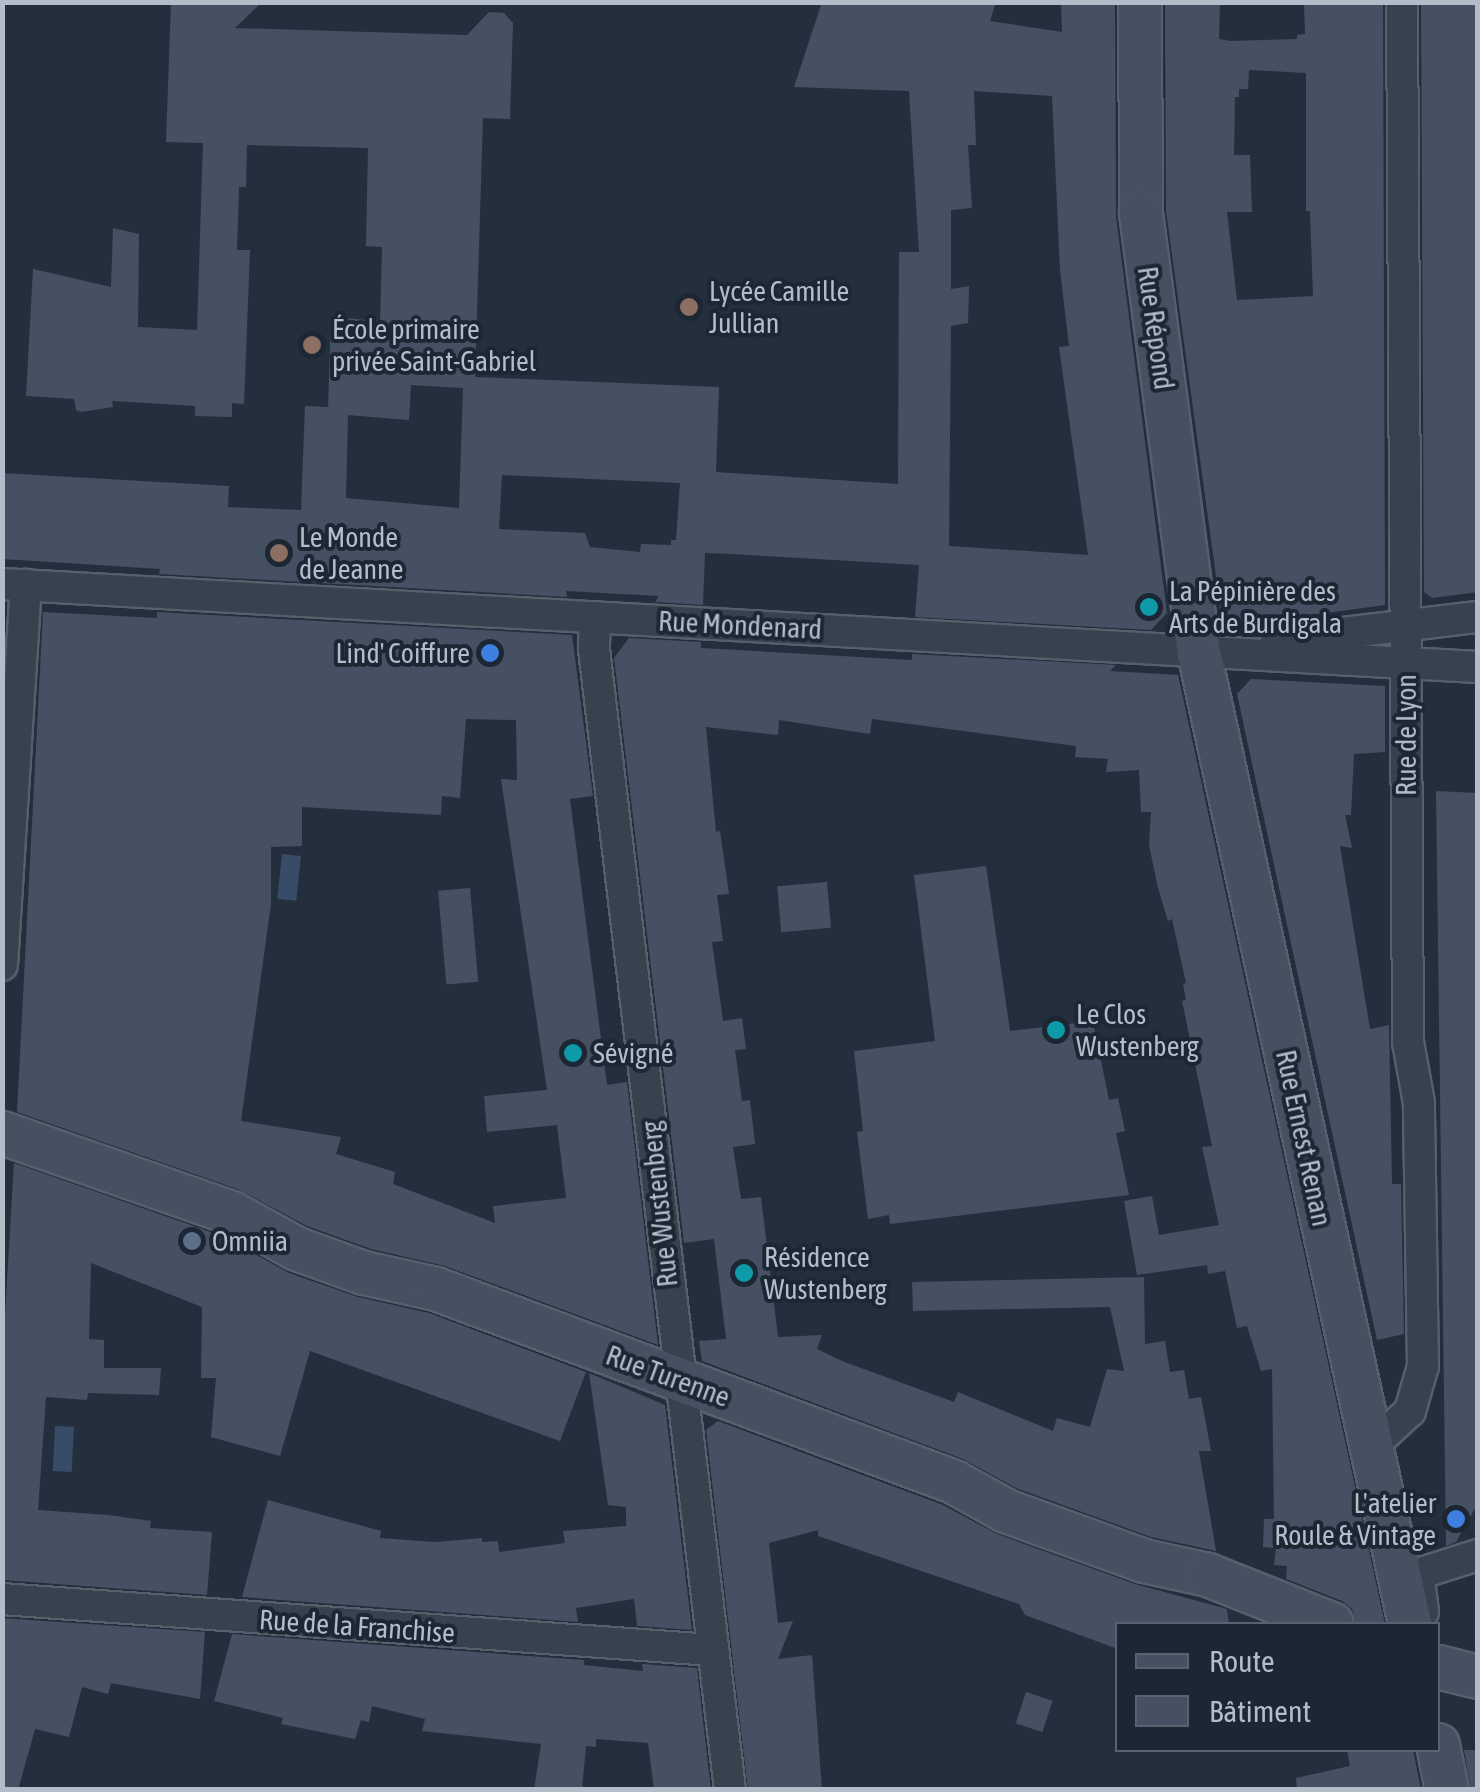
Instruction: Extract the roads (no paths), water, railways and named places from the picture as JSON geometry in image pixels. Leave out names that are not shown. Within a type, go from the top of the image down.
[{"type":"street","name":"Rue Répond","points":[[1140,2],[1140,213],[1199,652]]},
{"type":"street","name":"Rue de Lyon","points":[[1370,1447],[1390,1434],[1410,1411],[1423,1366],[1419,1103],[1408,1042],[1402,2]]},
{"type":"street","name":"Rue Mondenard","points":[[14,585],[1478,667]]},
{"type":"street","points":[[2,964],[14,585]]},
{"type":"street","name":"Rue Wustenberg","points":[[595,617],[594,648],[730,1790]]},
{"type":"street","points":[[1199,652],[1478,617]]},
{"type":"street","name":"Rue Ernest Renan","points":[[1199,652],[1370,1447],[1409,1576],[1410,1622]]},
{"type":"street","name":"Rue Turenne","points":[[2,1132],[232,1213],[297,1249],[364,1273],[436,1288],[954,1482],[1023,1517],[1144,1561],[1208,1575],[1327,1622]]},
{"type":"street","points":[[1424,1622],[1409,1576],[1478,1555]]},
{"type":"street","name":"Rue de la Franchise","points":[[2,1599],[712,1650]]},
{"type":"street","points":[[1440,1668],[1478,1677]]},
{"type":"street","points":[[1439,1752],[1447,1790]]},
{"type":"water","points":[[282,854],[301,856],[296,901],[277,899]]},
{"type":"water","points":[[55,1426],[74,1427],[72,1472],[53,1471]]},
{"type":"place","name":"Lycée Camille Jullian","points":[[689,307]]},
{"type":"place","name":"École primaire privée Saint-Gabriel","points":[[312,345]]},
{"type":"place","name":"Le Monde de Jeanne","points":[[279,553]]},
{"type":"place","name":"La Pépinière des Arts de Burdigala","points":[[1149,607]]},
{"type":"place","name":"Lind' Coiffure","points":[[490,653]]},
{"type":"place","name":"Le Clos Wustenberg","points":[[1056,1030]]},
{"type":"place","name":"Sévigné","points":[[573,1053]]},
{"type":"place","name":"Omniia","points":[[192,1241]]},
{"type":"place","name":"Résidence Wustenberg","points":[[744,1273]]},
{"type":"place","name":"L'atelier Roule & Vintage","points":[[1456,1519]]}]
